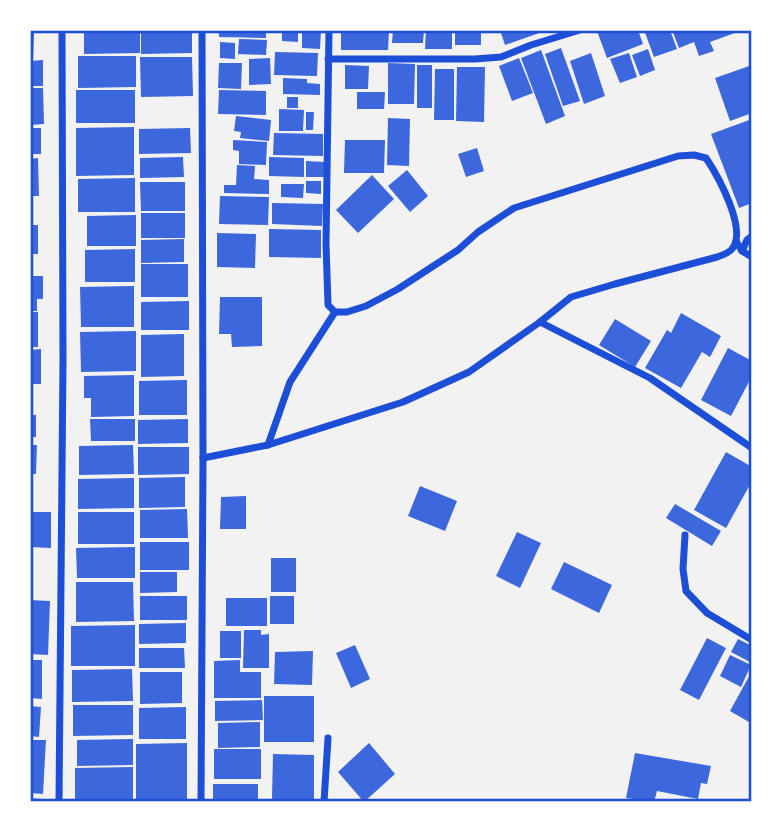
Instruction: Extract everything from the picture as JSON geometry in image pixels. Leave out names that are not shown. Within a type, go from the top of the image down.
[{"type":"street","points":[[59,802],[64,361],[62,30]]},
{"type":"street","points":[[201,802],[202,30]]},
{"type":"street","points":[[203,458],[268,445],[403,402],[469,372],[571,297],[717,257],[731,250],[736,241],[736,223],[718,175],[706,158],[694,155],[678,156],[514,208],[478,232],[458,250],[398,289],[366,306],[348,312],[335,312],[328,305],[326,244],[329,30]]},
{"type":"street","points":[[328,59],[501,57],[580,30]]},
{"type":"street","points":[[743,251],[747,240],[752,236]]},
{"type":"street","points":[[736,241],[743,251],[752,257]]},
{"type":"street","points":[[268,445],[290,382],[335,312]]},
{"type":"street","points":[[540,322],[650,379],[752,448]]},
{"type":"street","points":[[685,535],[683,569],[686,591],[707,613],[752,640]]},
{"type":"street","points":[[324,802],[328,738]]},
{"type":"building","points":[[84,30],[140,30],[140,53],[84,54]]},
{"type":"building","points":[[141,30],[192,30],[192,53],[141,54]]},
{"type":"building","points":[[219,30],[266,30],[266,38],[219,37]]},
{"type":"building","points":[[282,30],[298,30],[298,42],[282,41]]},
{"type":"building","points":[[302,30],[321,30],[320,49],[302,48]]},
{"type":"building","points":[[341,30],[389,30],[388,50],[341,50]]},
{"type":"building","points":[[393,30],[424,30],[423,43],[392,43]]},
{"type":"building","points":[[426,30],[452,30],[452,49],[425,49]]},
{"type":"building","points":[[455,30],[481,30],[481,45],[455,45]]},
{"type":"building","points":[[500,30],[548,30],[505,45]]},
{"type":"building","points":[[638,30],[643,44],[607,58],[597,31]]},
{"type":"building","points":[[644,30],[670,30],[677,49],[654,57]]},
{"type":"building","points":[[672,30],[743,30],[710,42],[714,51],[699,56],[694,42],[679,48]]},
{"type":"building","points":[[30,33],[34,33],[33,58],[30,58]]},
{"type":"building","points":[[239,39],[267,40],[266,55],[238,54]]},
{"type":"building","points":[[220,42],[235,43],[235,59],[220,58]]},
{"type":"building","points":[[561,48],[580,101],[563,106],[545,54]]},
{"type":"building","points":[[648,49],[655,70],[640,76],[632,55]]},
{"type":"building","points":[[541,50],[565,116],[546,124],[521,58]]},
{"type":"building","points":[[275,52],[318,53],[317,76],[274,75]]},
{"type":"building","points":[[591,53],[605,96],[584,104],[570,61]]},
{"type":"building","points":[[629,53],[637,77],[620,83],[610,59]]},
{"type":"building","points":[[78,56],[136,56],[136,87],[78,88]]},
{"type":"building","points":[[140,57],[192,57],[193,96],[141,97]]},
{"type":"building","points":[[270,58],[271,84],[249,85],[249,59]]},
{"type":"building","points":[[519,58],[533,93],[512,101],[499,66]]},
{"type":"building","points":[[43,60],[43,86],[30,86],[30,61]]},
{"type":"building","points":[[219,63],[242,63],[241,89],[218,88]]},
{"type":"building","points":[[388,63],[415,64],[414,104],[388,104]]},
{"type":"building","points":[[345,65],[369,66],[368,89],[345,89]]},
{"type":"building","points":[[417,65],[432,65],[432,108],[417,108]]},
{"type":"building","points":[[752,65],[752,113],[730,121],[715,78]]},
{"type":"building","points":[[457,67],[485,67],[484,122],[456,121]]},
{"type":"building","points":[[435,69],[454,69],[454,120],[434,120]]},
{"type":"building","points":[[283,78],[307,79],[307,83],[320,84],[320,95],[283,94]]},
{"type":"building","points":[[30,88],[43,88],[44,124],[30,125]]},
{"type":"building","points":[[76,90],[135,90],[135,123],[76,123]]},
{"type":"building","points":[[219,90],[266,91],[266,115],[218,114]]},
{"type":"building","points":[[357,92],[385,92],[384,109],[357,109]]},
{"type":"building","points":[[287,97],[298,97],[298,108],[287,108]]},
{"type":"building","points":[[279,109],[304,110],[303,131],[279,131]]},
{"type":"building","points":[[306,112],[314,112],[313,130],[306,130]]},
{"type":"building","points":[[236,116],[271,120],[269,141],[240,138],[241,132],[234,131]]},
{"type":"building","points":[[388,118],[410,119],[409,166],[387,165]]},
{"type":"building","points":[[752,119],[752,203],[739,208],[711,134]]},
{"type":"building","points":[[134,127],[134,175],[76,176],[76,128]]},
{"type":"building","points":[[30,128],[41,128],[41,154],[30,154]]},
{"type":"building","points":[[190,128],[191,153],[139,154],[139,129]]},
{"type":"building","points":[[274,133],[323,134],[323,156],[273,155]]},
{"type":"building","points":[[233,140],[267,142],[266,165],[239,164],[239,151],[233,150]]},
{"type":"building","points":[[345,140],[385,140],[384,173],[344,173]]},
{"type":"building","points":[[477,148],[484,171],[466,177],[458,154]]},
{"type":"building","points":[[183,157],[184,177],[140,178],[140,158]]},
{"type":"building","points":[[269,157],[304,158],[304,177],[269,176]]},
{"type":"building","points":[[38,158],[39,196],[30,196],[30,159]]},
{"type":"building","points":[[306,161],[324,162],[324,177],[306,177]]},
{"type":"building","points":[[237,165],[255,166],[254,179],[269,180],[269,194],[224,193],[224,185],[236,185]]},
{"type":"building","points":[[407,170],[428,196],[410,212],[388,186]]},
{"type":"building","points":[[372,175],[394,199],[358,233],[336,210]]},
{"type":"building","points":[[135,178],[135,212],[78,212],[78,179]]},
{"type":"building","points":[[306,181],[321,181],[321,194],[306,193]]},
{"type":"building","points":[[140,182],[185,182],[185,211],[141,211]]},
{"type":"building","points":[[281,184],[304,184],[303,198],[281,197]]},
{"type":"building","points":[[220,196],[269,197],[268,225],[219,224]]},
{"type":"building","points":[[272,203],[323,204],[322,226],[272,224]]},
{"type":"building","points":[[141,213],[185,213],[185,238],[141,238]]},
{"type":"building","points":[[136,215],[136,246],[87,246],[87,216]]},
{"type":"building","points":[[30,225],[38,225],[38,254],[30,254]]},
{"type":"building","points":[[269,229],[321,230],[321,258],[269,257]]},
{"type":"building","points":[[217,233],[256,234],[255,268],[217,267]]},
{"type":"building","points":[[184,239],[184,262],[141,263],[141,240]]},
{"type":"building","points":[[135,249],[135,282],[85,282],[85,250]]},
{"type":"building","points":[[30,261],[33,261],[33,276],[43,276],[43,299],[37,299],[37,311],[30,311]]},
{"type":"building","points":[[141,264],[188,264],[188,297],[141,297]]},
{"type":"building","points":[[134,286],[134,327],[81,327],[80,287]]},
{"type":"building","points":[[220,297],[262,297],[262,346],[232,347],[231,334],[219,334]]},
{"type":"building","points":[[189,301],[189,330],[141,330],[141,302]]},
{"type":"building","points":[[30,312],[38,312],[38,347],[30,347]]},
{"type":"building","points":[[681,313],[721,336],[710,357],[702,352],[681,388],[645,368],[667,330],[671,333]]},
{"type":"building","points":[[615,319],[651,341],[635,367],[599,345]]},
{"type":"building","points":[[136,331],[136,371],[81,372],[80,332]]},
{"type":"building","points":[[184,334],[184,376],[141,377],[141,335]]},
{"type":"building","points":[[728,348],[752,361],[752,376],[731,416],[701,400]]},
{"type":"building","points":[[41,349],[41,384],[30,384],[30,350]]},
{"type":"building","points":[[134,375],[134,416],[91,417],[91,398],[84,398],[84,376]]},
{"type":"building","points":[[187,380],[187,415],[139,415],[139,381]]},
{"type":"building","points":[[30,415],[36,415],[36,437],[30,437]]},
{"type":"building","points":[[90,419],[135,419],[135,441],[91,441]]},
{"type":"building","points":[[188,419],[188,443],[138,444],[138,420]]},
{"type":"building","points":[[30,445],[37,445],[36,474],[30,474]]},
{"type":"building","points":[[133,445],[134,474],[79,475],[79,446]]},
{"type":"building","points":[[138,447],[189,447],[189,474],[138,475]]},
{"type":"building","points":[[726,452],[752,467],[752,481],[726,528],[694,510]]},
{"type":"building","points":[[30,476],[33,476],[33,505],[30,505]]},
{"type":"building","points":[[185,477],[185,507],[139,508],[139,478]]},
{"type":"building","points":[[134,478],[134,508],[78,509],[78,479]]},
{"type":"building","points":[[420,486],[457,501],[445,531],[408,516]]},
{"type":"building","points":[[246,496],[246,529],[220,529],[221,497]]},
{"type":"building","points":[[675,504],[721,531],[712,546],[666,518]]},
{"type":"building","points":[[187,509],[188,538],[140,538],[140,510]]},
{"type":"building","points":[[30,512],[51,512],[51,548],[30,547]]},
{"type":"building","points":[[78,512],[134,512],[134,544],[78,544]]},
{"type":"building","points":[[517,532],[541,543],[520,588],[496,576]]},
{"type":"building","points":[[140,542],[189,542],[189,570],[140,570]]},
{"type":"building","points":[[135,547],[135,578],[77,578],[76,548]]},
{"type":"building","points":[[271,558],[296,558],[296,592],[271,592]]},
{"type":"building","points":[[564,562],[612,585],[599,613],[551,589]]},
{"type":"building","points":[[140,572],[177,572],[177,592],[140,593]]},
{"type":"building","points":[[76,582],[133,582],[134,621],[76,622]]},
{"type":"building","points":[[140,596],[187,596],[187,620],[140,620]]},
{"type":"building","points":[[270,596],[294,596],[294,624],[270,624]]},
{"type":"building","points":[[226,598],[267,598],[267,626],[226,626]]},
{"type":"building","points":[[30,600],[50,601],[48,655],[30,654]]},
{"type":"building","points":[[186,623],[186,643],[139,644],[139,624]]},
{"type":"building","points":[[135,625],[135,666],[71,666],[71,626]]},
{"type":"building","points":[[244,630],[261,630],[261,635],[269,634],[269,668],[243,668]]},
{"type":"building","points":[[220,631],[241,631],[241,658],[220,658]]},
{"type":"building","points":[[707,638],[726,648],[699,700],[680,690]]},
{"type":"building","points":[[738,639],[752,646],[750,662],[731,652]]},
{"type":"building","points":[[355,645],[370,679],[351,688],[336,653]]},
{"type":"building","points":[[139,648],[184,648],[185,668],[139,668]]},
{"type":"building","points":[[313,651],[312,685],[274,684],[275,652]]},
{"type":"building","points":[[730,655],[751,665],[741,687],[720,676]]},
{"type":"building","points":[[30,660],[42,660],[42,699],[30,698]]},
{"type":"building","points":[[240,660],[240,672],[261,672],[261,698],[214,698],[214,661]]},
{"type":"building","points":[[132,669],[133,701],[72,702],[72,670]]},
{"type":"building","points":[[752,671],[752,716],[749,722],[730,711]]},
{"type":"building","points":[[140,672],[182,672],[182,703],[140,704]]},
{"type":"building","points":[[264,696],[314,696],[314,742],[264,742]]},
{"type":"building","points":[[262,700],[263,720],[215,721],[215,701]]},
{"type":"building","points":[[73,705],[133,705],[133,735],[73,736]]},
{"type":"building","points":[[30,706],[41,707],[39,737],[30,736]]},
{"type":"building","points":[[186,707],[186,739],[139,739],[139,708]]},
{"type":"building","points":[[260,722],[260,747],[218,748],[218,723]]},
{"type":"building","points":[[133,739],[133,765],[77,766],[77,740]]},
{"type":"building","points":[[30,740],[46,740],[43,794],[30,793]]},
{"type":"building","points":[[187,743],[187,802],[136,802],[136,744]]},
{"type":"building","points":[[369,743],[395,774],[364,802],[338,772]]},
{"type":"building","points":[[214,749],[261,749],[261,779],[214,779]]},
{"type":"building","points":[[635,753],[711,766],[707,784],[701,783],[698,799],[657,791],[654,802],[626,798]]},
{"type":"building","points":[[273,754],[314,755],[314,800],[272,799]]},
{"type":"building","points":[[133,767],[133,800],[75,801],[75,768]]},
{"type":"building","points":[[213,784],[258,784],[258,802],[213,802]]},
{"type":"building","points":[[30,798],[42,799],[41,802],[30,802]]}]
